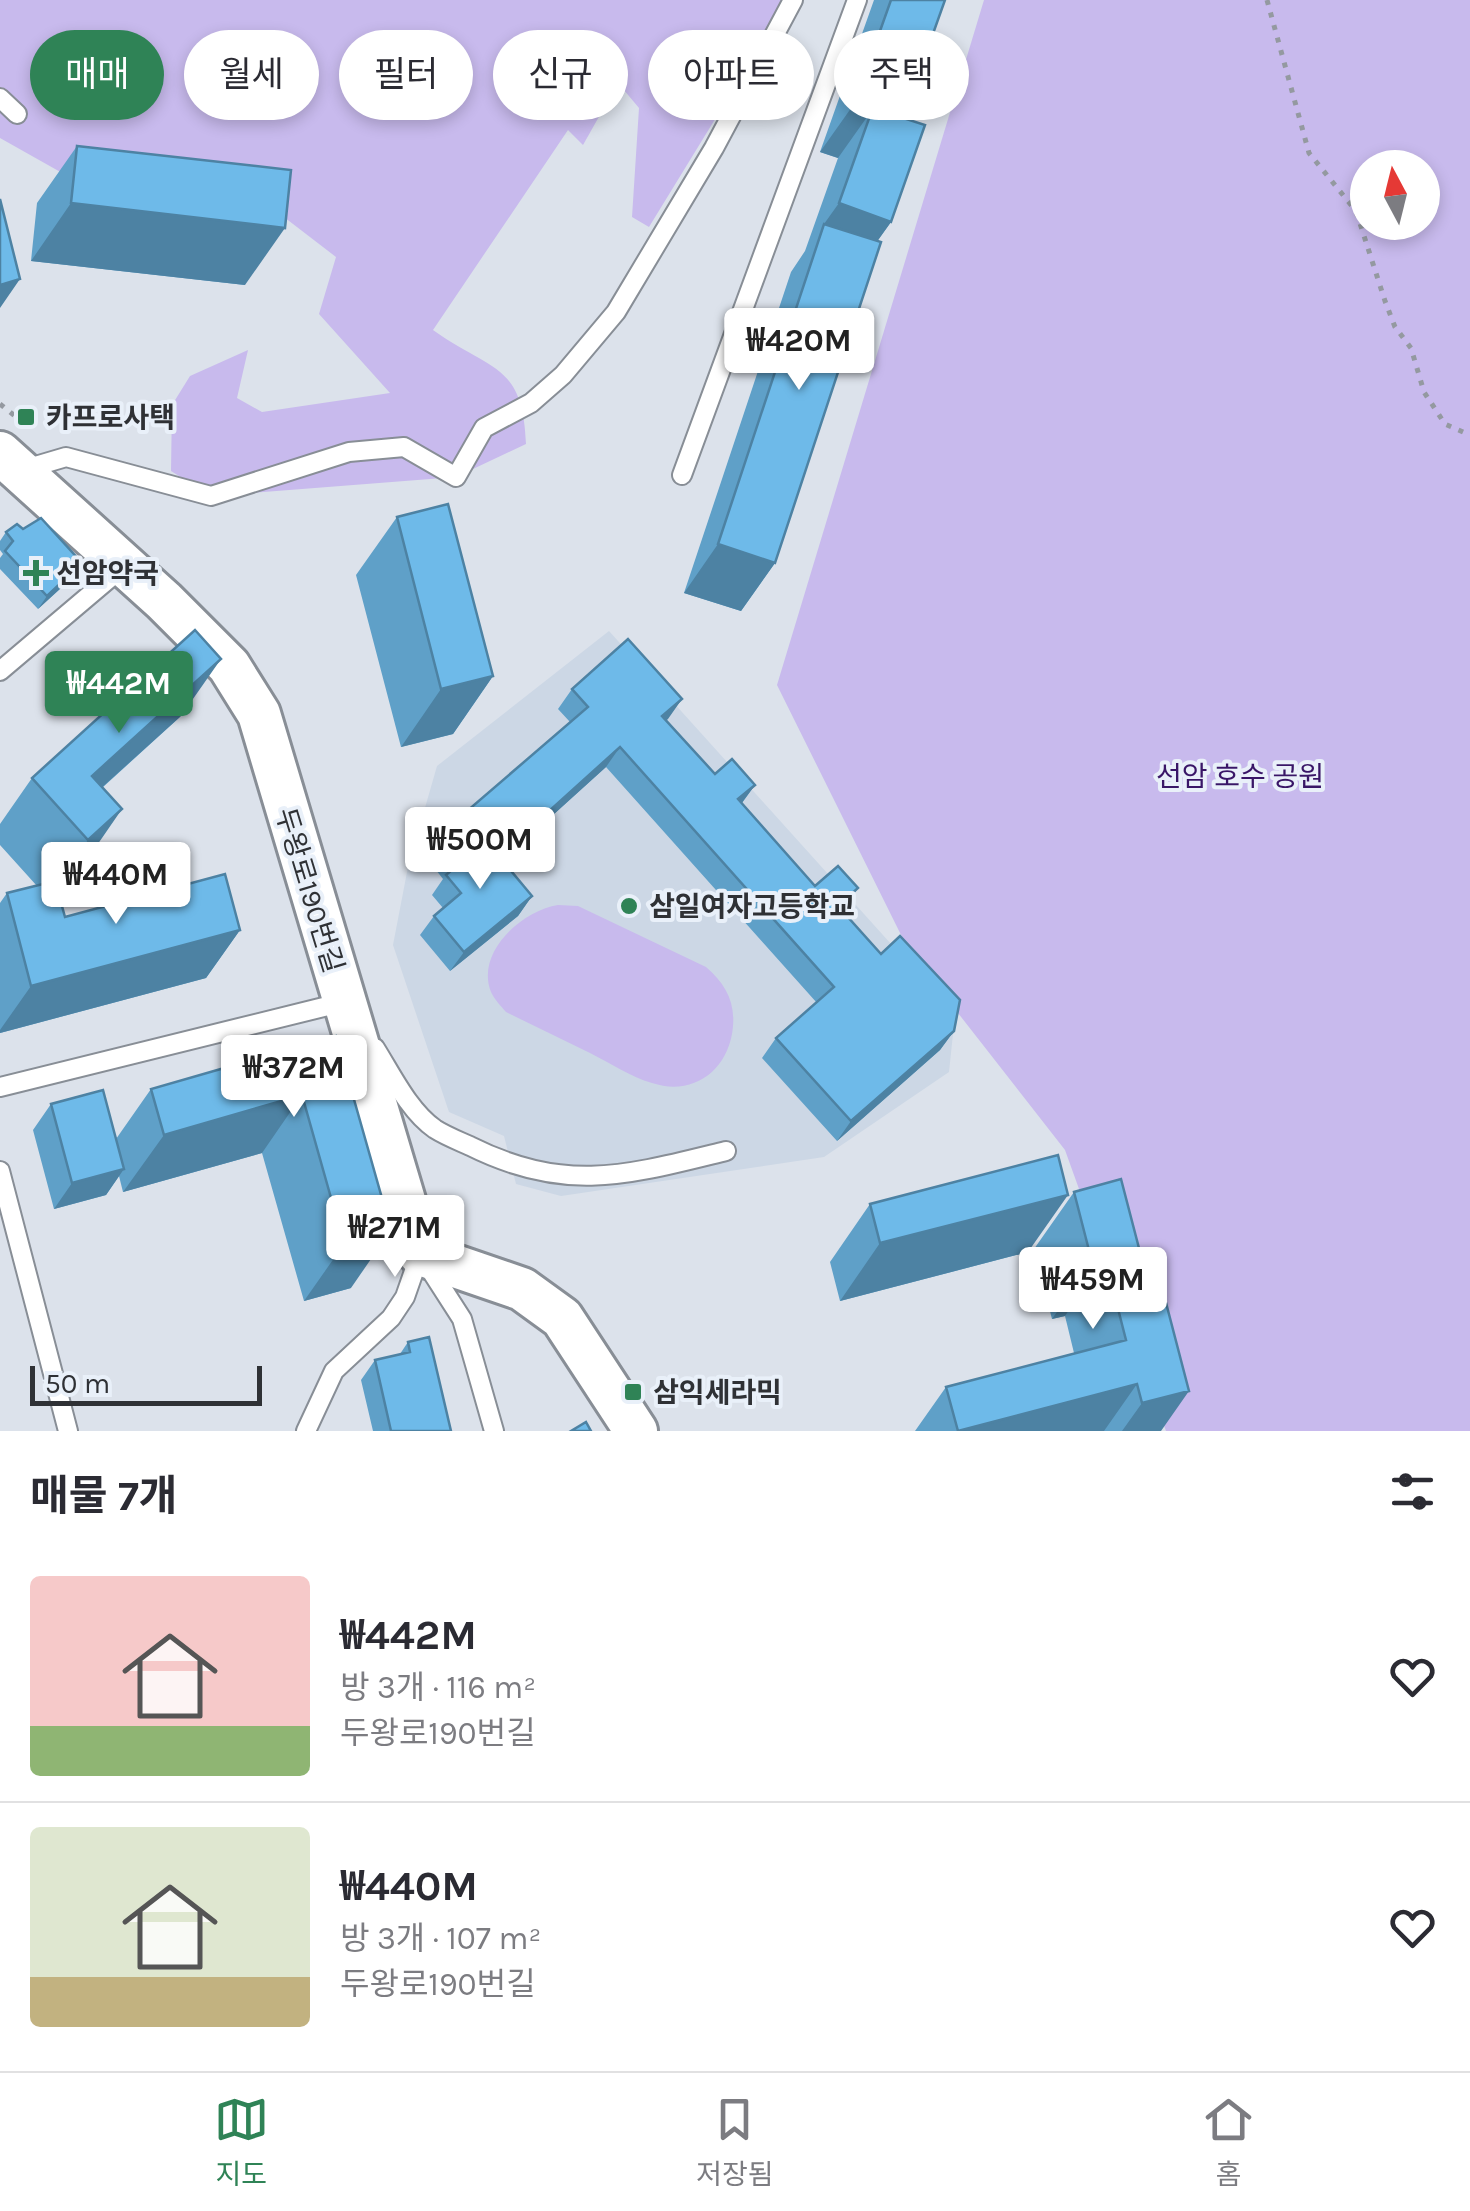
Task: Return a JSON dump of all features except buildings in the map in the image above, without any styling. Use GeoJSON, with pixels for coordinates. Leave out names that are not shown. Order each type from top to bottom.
{"type":"FeatureCollection","features":[{"type":"Feature","properties":{"kind":"street","name":"두왕로190번길"},"geometry":{"type":"LineString","coordinates":[[10,462],[229,666],[259,714],[420,1254]]}},
{"type":"Feature","properties":{"kind":"street"},"geometry":{"type":"LineString","coordinates":[[420,1254],[522,1289],[562,1318],[636,1431]]}},
{"type":"Feature","properties":{"kind":"lane"},"geometry":{"type":"LineString","coordinates":[[10,462],[66,458],[211,496],[349,452],[404,447],[456,477],[484,428],[531,403],[563,375],[616,312],[714,148],[793,0]]}},
{"type":"Feature","properties":{"kind":"lane"},"geometry":{"type":"LineString","coordinates":[[682,475],[857,0]]}},
{"type":"Feature","properties":{"kind":"lane"},"geometry":{"type":"LineString","coordinates":[[0,98],[17,114]]}},
{"type":"Feature","properties":{"kind":"lane"},"geometry":{"type":"LineString","coordinates":[[0,671],[124,566]]}},
{"type":"Feature","properties":{"kind":"lane"},"geometry":{"type":"LineString","coordinates":[[0,1087],[343,1000],[415,1110],[434,1128],[529,1171],[590,1177],[646,1171],[726,1150]]}},
{"type":"Feature","properties":{"kind":"lane"},"geometry":{"type":"LineString","coordinates":[[0,1171],[68,1431]]}},
{"type":"Feature","properties":{"kind":"lane"},"geometry":{"type":"LineString","coordinates":[[306,1431],[334,1372],[391,1318],[405,1296],[420,1254]]}},
{"type":"Feature","properties":{"kind":"lane"},"geometry":{"type":"LineString","coordinates":[[420,1254],[462,1318],[494,1431]]}},
{"type":"Feature","properties":{"kind":"path"},"geometry":{"type":"LineString","coordinates":[[1267,0],[1309,153],[1356,211],[1385,301],[1395,327],[1411,348],[1424,392],[1445,424],[1470,434]]}},
{"type":"Feature","properties":{"kind":"shaded area","name":"삼일여자고등학교"},"geometry":{"type":"Polygon","coordinates":[[[609,631],[955,1015],[949,1072],[824,1157],[561,1196],[516,1184],[504,1136],[449,1112],[393,945],[408,867],[437,766],[609,631]]]}},
{"type":"Feature","properties":{"kind":"green space"},"geometry":{"type":"Polygon","coordinates":[[[0,0],[788,0],[770,30],[648,30],[648,120],[715,120],[649,227],[632,217],[639,108],[628,95],[628,30],[493,30],[493,120],[597,120],[583,145],[568,130],[433,330],[500,372],[518,397],[523,417],[526,444],[456,477],[211,496],[171,471],[172,405],[190,376],[248,350],[237,398],[262,412],[390,393],[319,314],[336,257],[280,214],[103,196],[0,138],[0,0]]]}},
{"type":"Feature","properties":{"kind":"green space","name":"선암 호수 공원"},"geometry":{"type":"Polygon","coordinates":[[[984,0],[1470,0],[1470,1431],[1166,1431],[1065,1150],[908,949],[777,685],[948,120],[969,120],[969,50],[984,0]]]}},
{"type":"Feature","properties":{"kind":"green space"},"geometry":{"type":"Polygon","coordinates":[[[558,905],[578,906],[706,967],[713,974],[729,996],[733,1014],[728,1048],[714,1070],[680,1086],[652,1083],[506,1012],[492,995],[488,977],[496,948],[517,924],[558,905]]]}},
{"type":"Feature","properties":{"kind":"place","name":"카프로사택"},"geometry":{"type":"Point","coordinates":[26,417]}},
{"type":"Feature","properties":{"kind":"place","name":"선암약국"},"geometry":{"type":"Point","coordinates":[36,573]}},
{"type":"Feature","properties":{"kind":"place","name":"삼일여자고등학교"},"geometry":{"type":"Point","coordinates":[629,906]}},
{"type":"Feature","properties":{"kind":"place","name":"삼익세라믹"},"geometry":{"type":"Point","coordinates":[633,1392]}}]}
